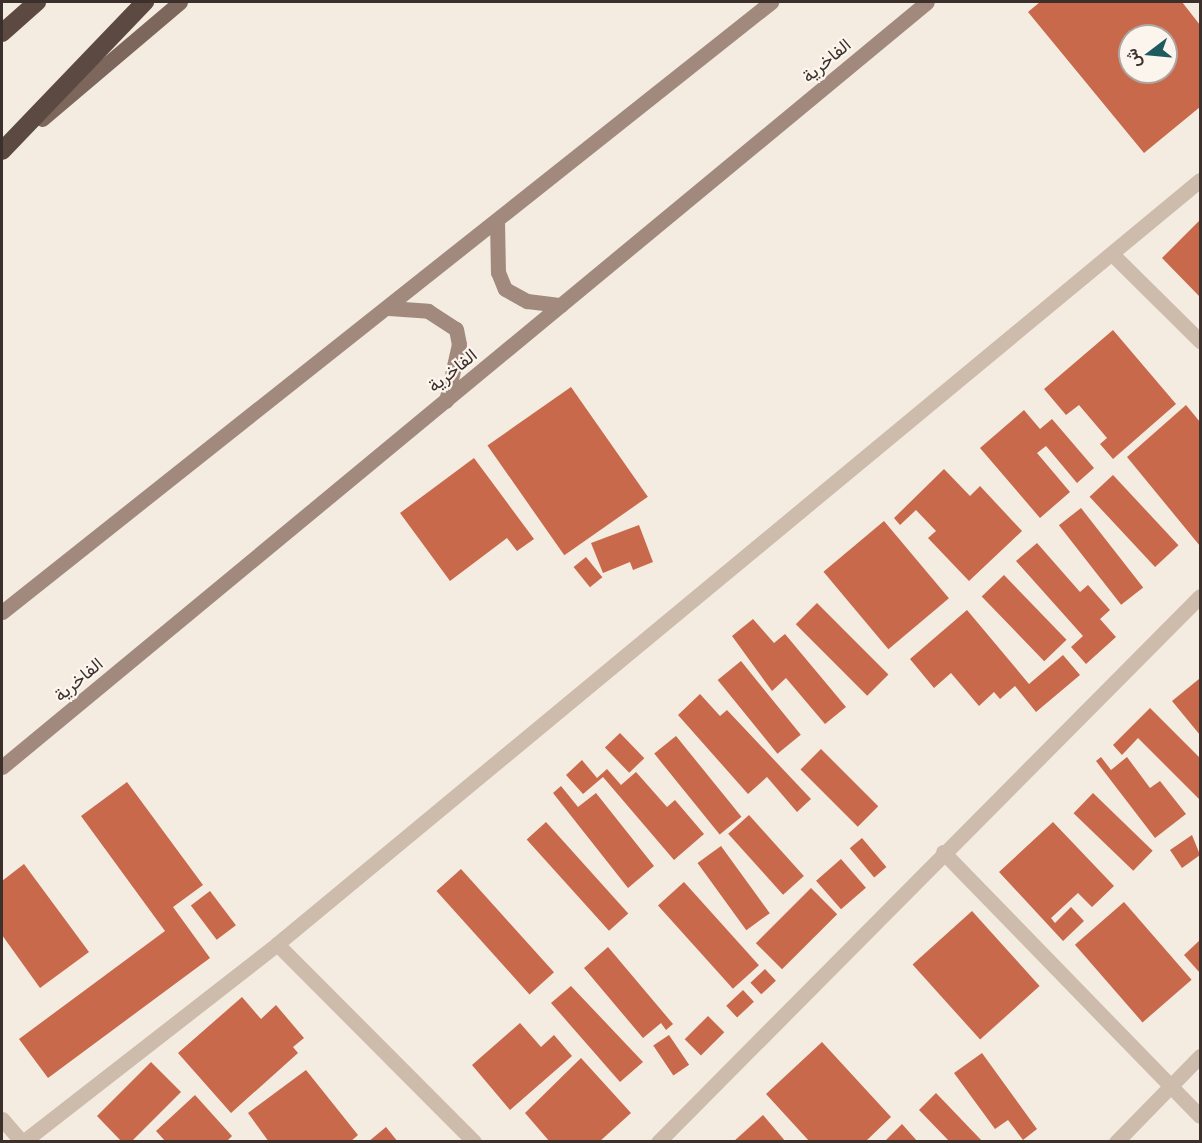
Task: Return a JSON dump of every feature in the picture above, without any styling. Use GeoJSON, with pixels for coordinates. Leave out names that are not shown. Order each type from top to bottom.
{"type":"FeatureCollection","features":[{"type":"Feature","properties":{"kind":"highway"},"geometry":{"type":"LineString","coordinates":[[2,33],[38,2]]}},
{"type":"Feature","properties":{"kind":"highway"},"geometry":{"type":"LineString","coordinates":[[2,153],[145,2]]}},
{"type":"Feature","properties":{"kind":"main road"},"geometry":{"type":"LineString","coordinates":[[2,153],[180,2]]}},
{"type":"Feature","properties":{"kind":"street"},"geometry":{"type":"LineString","coordinates":[[2,612],[389,308],[771,2]]}},
{"type":"Feature","properties":{"kind":"street","name":"الفاخرية"},"geometry":{"type":"LineString","coordinates":[[2,767],[927,2]]}},
{"type":"Feature","properties":{"kind":"street"},"geometry":{"type":"LineString","coordinates":[[2,1119],[22,1142],[277,944],[1200,180]]}},
{"type":"Feature","properties":{"kind":"street"},"geometry":{"type":"LineString","coordinates":[[497,221],[498,272],[505,289],[527,301],[561,305]]}},
{"type":"Feature","properties":{"kind":"street"},"geometry":{"type":"LineString","coordinates":[[1112,254],[1200,341]]}},
{"type":"Feature","properties":{"kind":"street"},"geometry":{"type":"LineString","coordinates":[[389,308],[428,311],[456,329],[459,344],[446,401]]}},
{"type":"Feature","properties":{"kind":"street"},"geometry":{"type":"LineString","coordinates":[[658,1142],[942,852],[1200,596]]}},
{"type":"Feature","properties":{"kind":"street"},"geometry":{"type":"LineString","coordinates":[[942,852],[1200,1116]]}},
{"type":"Feature","properties":{"kind":"street"},"geometry":{"type":"LineString","coordinates":[[277,944],[474,1142]]}},
{"type":"Feature","properties":{"kind":"street"},"geometry":{"type":"LineString","coordinates":[[1116,1142],[1200,1056]]}},
{"type":"Feature","properties":{"kind":"building"},"geometry":{"type":"Polygon","coordinates":[[[1040,2],[1182,2],[1200,25],[1200,107],[1144,153],[1028,12],[1040,2]]]}},
{"type":"Feature","properties":{"kind":"building"},"geometry":{"type":"Polygon","coordinates":[[[1200,220],[1200,297],[1162,258],[1200,220]]]}},
{"type":"Feature","properties":{"kind":"building"},"geometry":{"type":"Polygon","coordinates":[[[1113,330],[1176,404],[1113,459],[1100,444],[1107,438],[1079,405],[1066,415],[1044,389],[1113,330]]]}},
{"type":"Feature","properties":{"kind":"building"},"geometry":{"type":"Polygon","coordinates":[[[571,387],[648,497],[564,555],[487,446],[571,387]]]}},
{"type":"Feature","properties":{"kind":"building"},"geometry":{"type":"Polygon","coordinates":[[[1186,405],[1200,422],[1200,546],[1127,457],[1186,405]]]}},
{"type":"Feature","properties":{"kind":"building"},"geometry":{"type":"Polygon","coordinates":[[[1024,410],[1040,429],[1052,419],[1094,468],[1077,483],[1046,446],[1037,453],[1070,492],[1040,518],[980,448],[1024,410]]]}},
{"type":"Feature","properties":{"kind":"building"},"geometry":{"type":"Polygon","coordinates":[[[474,458],[534,539],[517,551],[507,538],[450,581],[400,513],[474,458]]]}},
{"type":"Feature","properties":{"kind":"building"},"geometry":{"type":"Polygon","coordinates":[[[944,469],[970,496],[980,486],[1022,531],[969,581],[928,538],[936,531],[916,510],[900,525],[894,518],[944,469]]]}},
{"type":"Feature","properties":{"kind":"building"},"geometry":{"type":"Polygon","coordinates":[[[1113,475],[1178,545],[1155,567],[1090,497],[1113,475]]]}},
{"type":"Feature","properties":{"kind":"building"},"geometry":{"type":"Polygon","coordinates":[[[1081,508],[1143,588],[1121,605],[1059,525],[1081,508]]]}},
{"type":"Feature","properties":{"kind":"building"},"geometry":{"type":"Polygon","coordinates":[[[884,521],[949,598],[888,649],[823,572],[884,521]]]}},
{"type":"Feature","properties":{"kind":"building"},"geometry":{"type":"Polygon","coordinates":[[[639,525],[653,562],[633,570],[630,562],[603,573],[591,543],[639,525]]]}},
{"type":"Feature","properties":{"kind":"building"},"geometry":{"type":"Polygon","coordinates":[[[1037,543],[1080,592],[1088,585],[1110,610],[1100,619],[1116,637],[1086,664],[1071,647],[1083,636],[1016,561],[1037,543]]]}},
{"type":"Feature","properties":{"kind":"building"},"geometry":{"type":"Polygon","coordinates":[[[586,557],[602,577],[590,587],[574,567],[586,557]]]}},
{"type":"Feature","properties":{"kind":"building"},"geometry":{"type":"Polygon","coordinates":[[[1004,575],[1067,640],[1044,661],[982,597],[1004,575]]]}},
{"type":"Feature","properties":{"kind":"building"},"geometry":{"type":"Polygon","coordinates":[[[817,603],[888,674],[867,696],[796,624],[817,603]]]}},
{"type":"Feature","properties":{"kind":"building"},"geometry":{"type":"Polygon","coordinates":[[[967,610],[1029,684],[1063,655],[1080,675],[1036,712],[1015,686],[1000,699],[994,692],[979,706],[951,673],[934,688],[910,659],[967,610]]]}},
{"type":"Feature","properties":{"kind":"building"},"geometry":{"type":"Polygon","coordinates":[[[753,619],[774,643],[785,634],[846,707],[825,724],[786,678],[772,691],[732,636],[753,619]]]}},
{"type":"Feature","properties":{"kind":"building"},"geometry":{"type":"Polygon","coordinates":[[[741,661],[801,735],[777,754],[718,680],[741,661]]]}},
{"type":"Feature","properties":{"kind":"building"},"geometry":{"type":"Polygon","coordinates":[[[1200,680],[1200,735],[1172,701],[1200,680]]]}},
{"type":"Feature","properties":{"kind":"building"},"geometry":{"type":"Polygon","coordinates":[[[700,694],[720,716],[727,710],[811,799],[797,812],[767,777],[748,794],[678,715],[700,694]]]}},
{"type":"Feature","properties":{"kind":"building"},"geometry":{"type":"Polygon","coordinates":[[[1150,708],[1200,758],[1200,800],[1138,738],[1122,755],[1113,745],[1150,708]]]}},
{"type":"Feature","properties":{"kind":"building"},"geometry":{"type":"Polygon","coordinates":[[[620,733],[644,758],[629,773],[605,748],[620,733]]]}},
{"type":"Feature","properties":{"kind":"building"},"geometry":{"type":"Polygon","coordinates":[[[676,736],[741,817],[720,834],[654,754],[676,736]]]}},
{"type":"Feature","properties":{"kind":"building"},"geometry":{"type":"Polygon","coordinates":[[[821,749],[878,806],[858,827],[800,770],[821,749]]]}},
{"type":"Feature","properties":{"kind":"building"},"geometry":{"type":"Polygon","coordinates":[[[1101,757],[1111,770],[1127,757],[1150,788],[1160,781],[1186,814],[1155,838],[1096,761],[1101,757]]]}},
{"type":"Feature","properties":{"kind":"building"},"geometry":{"type":"Polygon","coordinates":[[[582,760],[597,778],[607,769],[621,785],[636,772],[667,807],[675,800],[704,834],[674,860],[603,777],[583,794],[566,775],[582,760]]]}},
{"type":"Feature","properties":{"kind":"building"},"geometry":{"type":"Polygon","coordinates":[[[127,782],[203,885],[173,907],[210,958],[48,1078],[19,1039],[165,931],[81,816],[127,782]]]}},
{"type":"Feature","properties":{"kind":"building"},"geometry":{"type":"Polygon","coordinates":[[[561,786],[578,807],[596,793],[654,866],[628,888],[553,793],[561,786]]]}},
{"type":"Feature","properties":{"kind":"building"},"geometry":{"type":"Polygon","coordinates":[[[1093,793],[1153,851],[1133,871],[1074,813],[1093,793]]]}},
{"type":"Feature","properties":{"kind":"building"},"geometry":{"type":"Polygon","coordinates":[[[749,815],[804,876],[783,895],[728,834],[749,815]]]}},
{"type":"Feature","properties":{"kind":"building"},"geometry":{"type":"Polygon","coordinates":[[[546,822],[628,913],[609,931],[527,839],[546,822]]]}},
{"type":"Feature","properties":{"kind":"building"},"geometry":{"type":"Polygon","coordinates":[[[1053,822],[1114,886],[1092,907],[1078,893],[1051,918],[1055,923],[1071,907],[1084,921],[1063,941],[999,872],[1053,822]]]}},
{"type":"Feature","properties":{"kind":"building"},"geometry":{"type":"Polygon","coordinates":[[[1192,835],[1200,855],[1182,868],[1170,850],[1192,835]]]}},
{"type":"Feature","properties":{"kind":"building"},"geometry":{"type":"Polygon","coordinates":[[[862,838],[886,867],[874,877],[850,848],[862,838]]]}},
{"type":"Feature","properties":{"kind":"building"},"geometry":{"type":"Polygon","coordinates":[[[721,846],[770,913],[746,930],[698,863],[721,846]]]}},
{"type":"Feature","properties":{"kind":"building"},"geometry":{"type":"Polygon","coordinates":[[[841,859],[866,888],[841,909],[816,881],[841,859]]]}},
{"type":"Feature","properties":{"kind":"building"},"geometry":{"type":"Polygon","coordinates":[[[24,864],[89,952],[40,988],[2,935],[2,881],[24,864]]]}},
{"type":"Feature","properties":{"kind":"building"},"geometry":{"type":"Polygon","coordinates":[[[461,869],[554,972],[529,994],[436,891],[461,869]]]}},
{"type":"Feature","properties":{"kind":"building"},"geometry":{"type":"Polygon","coordinates":[[[684,882],[759,965],[733,989],[658,905],[684,882]]]}},
{"type":"Feature","properties":{"kind":"building"},"geometry":{"type":"Polygon","coordinates":[[[811,888],[837,914],[782,969],[756,943],[811,888]]]}},
{"type":"Feature","properties":{"kind":"building"},"geometry":{"type":"Polygon","coordinates":[[[210,891],[236,925],[217,940],[191,905],[210,891]]]}},
{"type":"Feature","properties":{"kind":"building"},"geometry":{"type":"Polygon","coordinates":[[[1124,902],[1192,980],[1143,1022],[1075,945],[1124,902]]]}},
{"type":"Feature","properties":{"kind":"building"},"geometry":{"type":"Polygon","coordinates":[[[972,911],[1040,986],[980,1040],[913,965],[972,911]]]}},
{"type":"Feature","properties":{"kind":"building"},"geometry":{"type":"Polygon","coordinates":[[[1200,940],[1200,973],[1184,955],[1200,940]]]}},
{"type":"Feature","properties":{"kind":"building"},"geometry":{"type":"Polygon","coordinates":[[[608,947],[673,1024],[666,1030],[661,1023],[643,1038],[584,968],[608,947]]]}},
{"type":"Feature","properties":{"kind":"building"},"geometry":{"type":"Polygon","coordinates":[[[765,969],[776,981],[761,994],[750,983],[765,969]]]}},
{"type":"Feature","properties":{"kind":"building"},"geometry":{"type":"Polygon","coordinates":[[[571,986],[643,1062],[620,1082],[551,1003],[571,986]]]}},
{"type":"Feature","properties":{"kind":"building"},"geometry":{"type":"Polygon","coordinates":[[[743,990],[754,1002],[737,1017],[726,1006],[743,990]]]}},
{"type":"Feature","properties":{"kind":"building"},"geometry":{"type":"Polygon","coordinates":[[[242,997],[261,1019],[276,1005],[304,1038],[293,1047],[298,1053],[231,1113],[178,1053],[242,997]]]}},
{"type":"Feature","properties":{"kind":"building"},"geometry":{"type":"Polygon","coordinates":[[[708,1016],[724,1032],[701,1056],[685,1039],[708,1016]]]}},
{"type":"Feature","properties":{"kind":"building"},"geometry":{"type":"Polygon","coordinates":[[[520,1023],[541,1047],[554,1035],[572,1056],[510,1110],[472,1065],[520,1023]]]}},
{"type":"Feature","properties":{"kind":"building"},"geometry":{"type":"Polygon","coordinates":[[[669,1035],[689,1065],[673,1075],[653,1046],[669,1035]]]}},
{"type":"Feature","properties":{"kind":"building"},"geometry":{"type":"Polygon","coordinates":[[[822,1042],[891,1117],[865,1142],[810,1142],[766,1094],[822,1042]]]}},
{"type":"Feature","properties":{"kind":"building"},"geometry":{"type":"Polygon","coordinates":[[[982,1053],[1037,1129],[1023,1140],[1008,1120],[995,1129],[954,1073],[982,1053]]]}},
{"type":"Feature","properties":{"kind":"building"},"geometry":{"type":"Polygon","coordinates":[[[581,1058],[631,1113],[599,1142],[550,1142],[525,1113],[581,1058]]]}},
{"type":"Feature","properties":{"kind":"building"},"geometry":{"type":"Polygon","coordinates":[[[151,1062],[181,1092],[131,1142],[122,1142],[97,1116],[151,1062]]]}},
{"type":"Feature","properties":{"kind":"building"},"geometry":{"type":"Polygon","coordinates":[[[306,1070],[358,1135],[350,1142],[269,1142],[248,1113],[306,1070]]]}},
{"type":"Feature","properties":{"kind":"building"},"geometry":{"type":"Polygon","coordinates":[[[936,1093],[983,1142],[950,1142],[919,1110],[936,1093]]]}},
{"type":"Feature","properties":{"kind":"building"},"geometry":{"type":"Polygon","coordinates":[[[195,1095],[232,1136],[226,1142],[166,1142],[156,1131],[195,1095]]]}},
{"type":"Feature","properties":{"kind":"building"},"geometry":{"type":"Polygon","coordinates":[[[763,1115],[786,1142],[733,1142],[763,1115]]]}},
{"type":"Feature","properties":{"kind":"building"},"geometry":{"type":"Polygon","coordinates":[[[902,1124],[918,1142],[884,1142],[902,1124]]]}},
{"type":"Feature","properties":{"kind":"building"},"geometry":{"type":"Polygon","coordinates":[[[386,1127],[398,1142],[368,1142],[386,1127]]]}}]}
